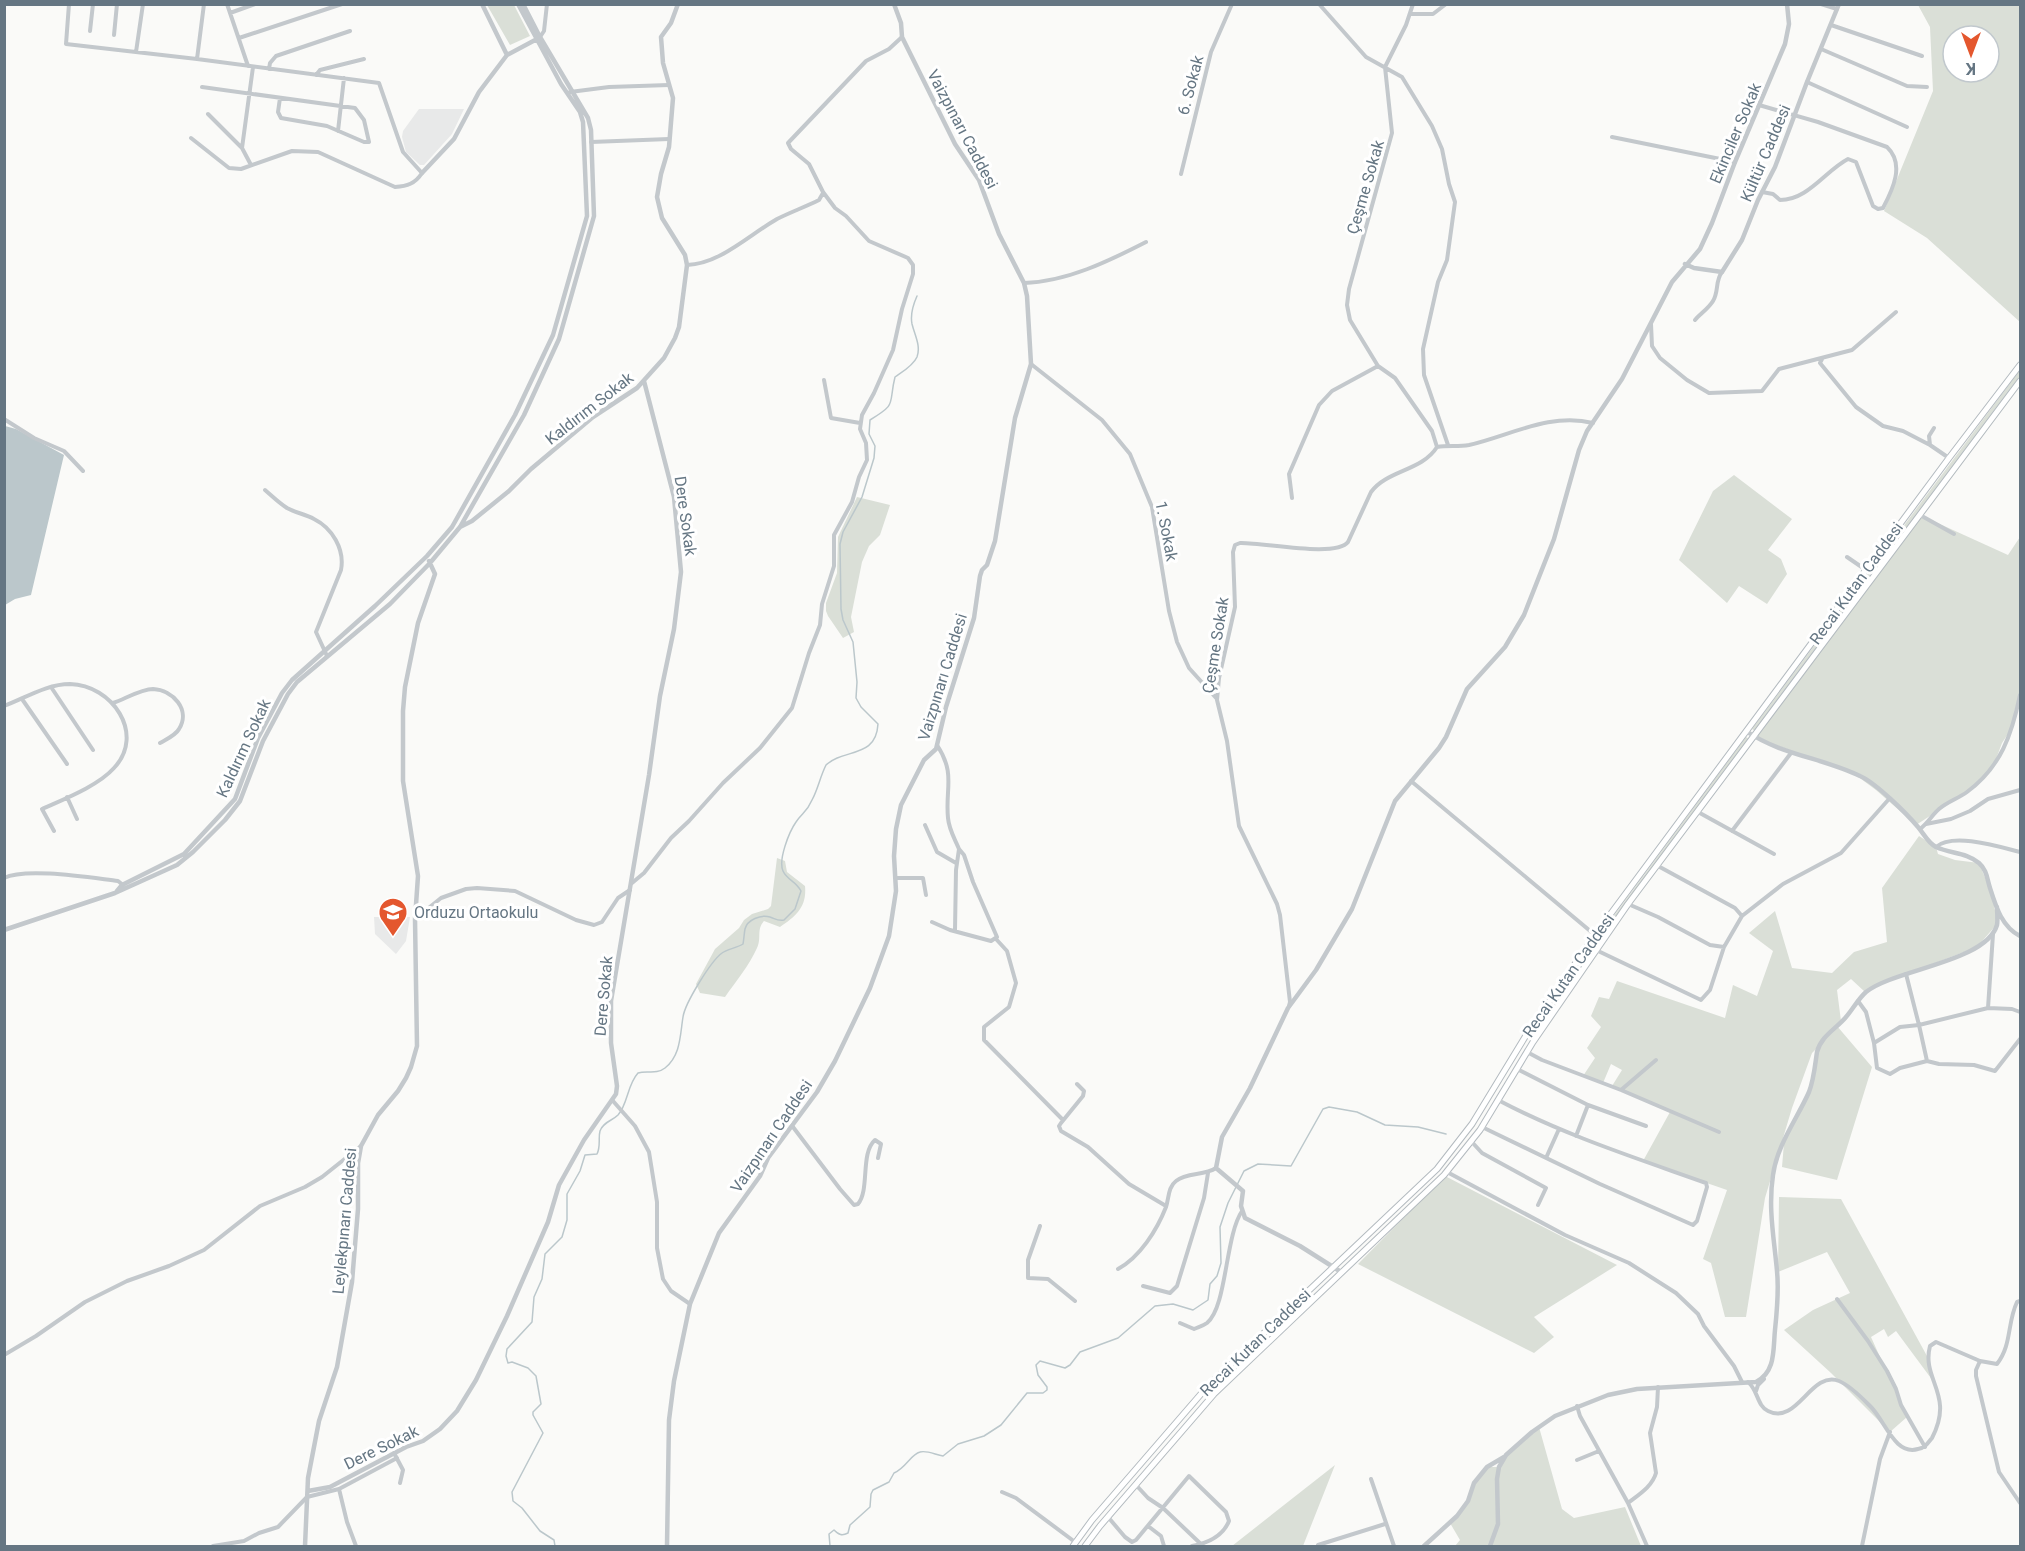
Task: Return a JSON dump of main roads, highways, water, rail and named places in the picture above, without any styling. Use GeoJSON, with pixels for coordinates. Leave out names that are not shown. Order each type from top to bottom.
{"type":"FeatureCollection","features":[{"type":"Feature","properties":{"kind":"main road","name":"Recai Kutan Caddesi"},"geometry":{"type":"LineString","coordinates":[[1075,1545],[1092,1520],[1207,1387],[1397,1207],[1444,1160],[1473,1124],[1525,1037],[1595,935],[2020,365]]}},
{"type":"Feature","properties":{"kind":"main road","name":"Recai Kutan Caddesi"},"geometry":{"type":"LineString","coordinates":[[1085,1546],[1108,1516],[1214,1394],[1447,1172],[1472,1141],[1527,1052],[1628,904],[2020,381]]}},
{"type":"Feature","properties":{"kind":"waterway"},"geometry":{"type":"LineString","coordinates":[[555,1546],[554,1540],[540,1531],[522,1508],[513,1501],[512,1492],[543,1433],[533,1415],[541,1404],[536,1376],[528,1368],[512,1362],[508,1363],[507,1349],[532,1322],[534,1297],[542,1279],[545,1254],[562,1237],[567,1220],[567,1194],[580,1171],[585,1155],[597,1154],[601,1128],[621,1111],[638,1073],[662,1070],[670,1063],[677,1051],[688,1002],[717,957],[743,944],[745,929],[751,920],[766,916],[784,920],[795,909],[801,891],[785,874],[782,866],[783,853],[790,832],[810,804],[826,765],[841,756],[865,748],[872,743],[876,735],[878,724],[861,707],[856,698],[857,682],[853,642],[843,620],[841,609],[840,544],[843,532],[862,497],[874,458],[875,446],[869,434],[870,420],[888,406],[895,377],[910,366],[917,357],[918,345],[911,317],[917,296]]}},
{"type":"Feature","properties":{"kind":"waterway"},"geometry":{"type":"LineString","coordinates":[[830,1546],[829,1534],[834,1530],[841,1534],[848,1533],[850,1525],[870,1507],[873,1490],[889,1482],[894,1473],[917,1453],[926,1452],[943,1456],[958,1444],[984,1436],[1001,1425],[1027,1393],[1043,1393],[1047,1390],[1038,1375],[1036,1365],[1040,1361],[1065,1368],[1080,1352],[1118,1338],[1155,1306],[1173,1304],[1193,1310],[1208,1300],[1210,1284],[1217,1276],[1221,1263],[1220,1227],[1228,1203],[1244,1171],[1258,1164],[1291,1166],[1323,1109],[1329,1107],[1357,1112],[1385,1125],[1418,1127],[1446,1134]]}},
{"type":"Feature","properties":{"kind":"place","name":"Orduzu Ortaokulu"},"geometry":{"type":"Point","coordinates":[393,938]}}]}
